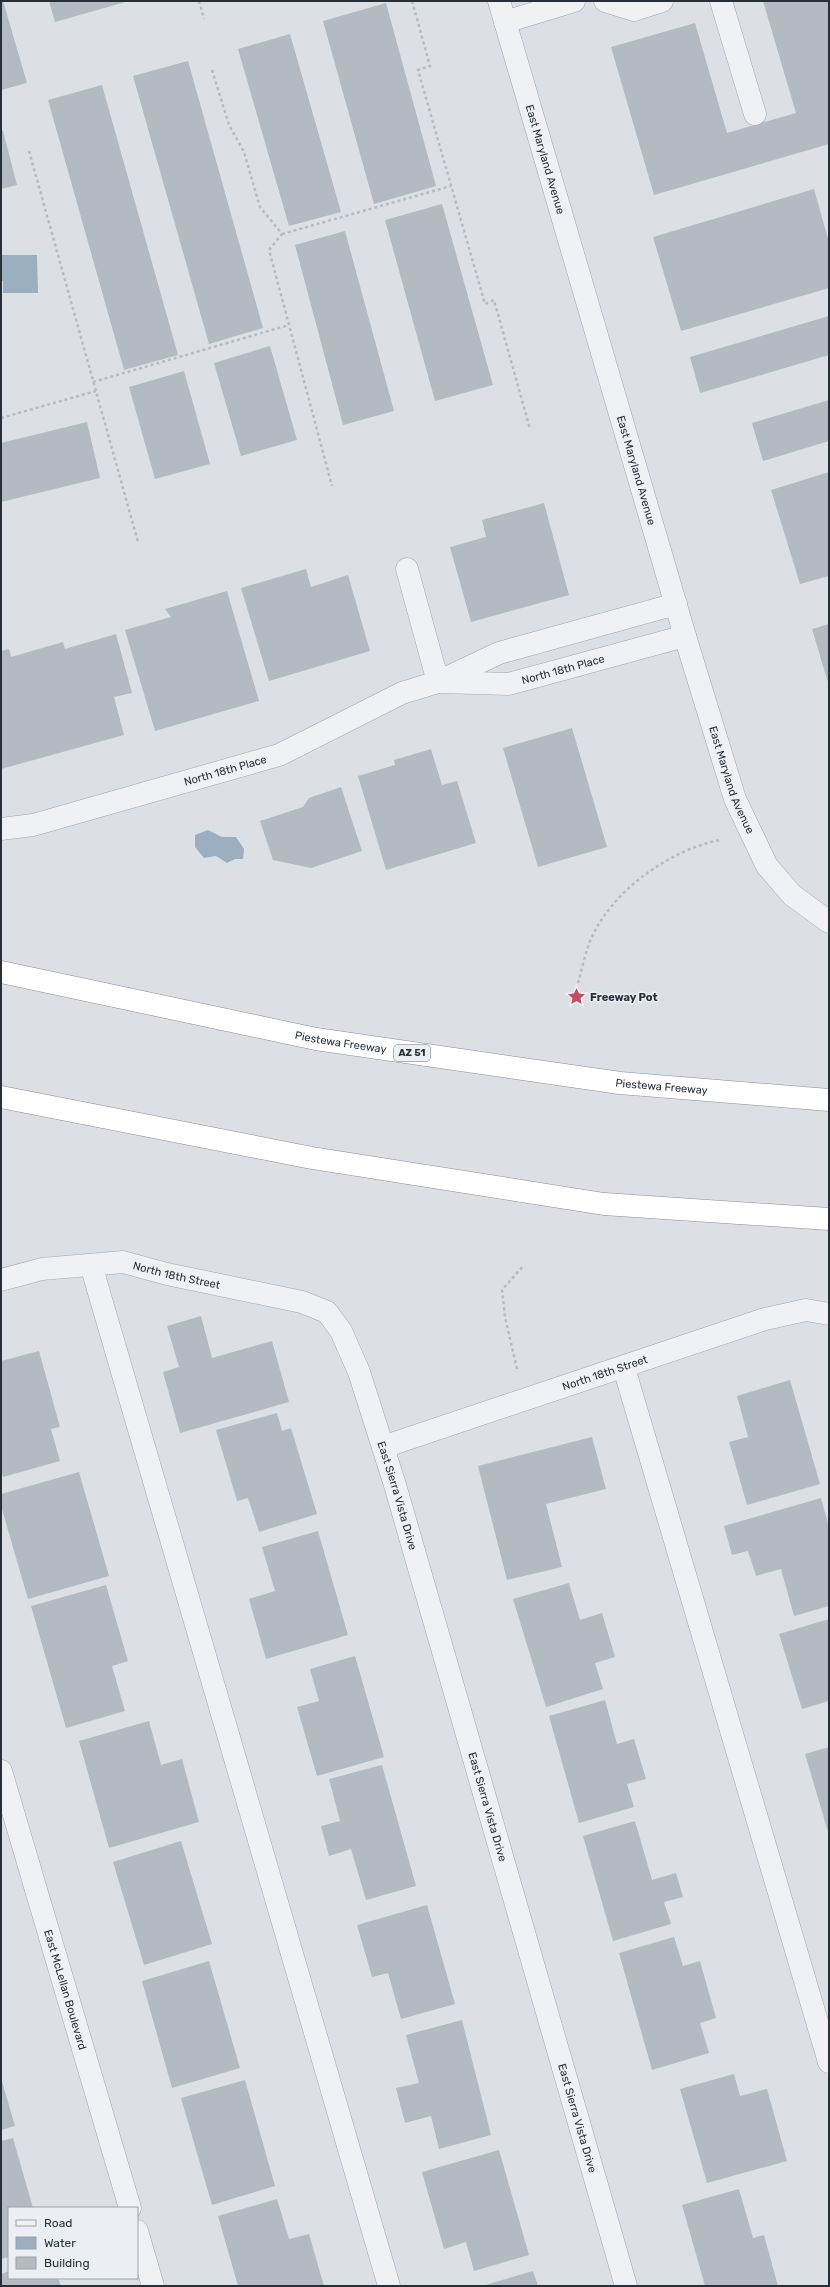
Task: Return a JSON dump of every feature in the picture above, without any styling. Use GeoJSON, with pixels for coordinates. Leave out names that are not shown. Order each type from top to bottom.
{"type":"FeatureCollection","features":[{"type":"Feature","properties":{"kind":"highway","name":"Piestewa Freeway"},"geometry":{"type":"LineString","coordinates":[[1,972],[316,1039],[620,1083],[829,1100]]}},
{"type":"Feature","properties":{"kind":"highway"},"geometry":{"type":"LineString","coordinates":[[1,1097],[312,1158],[604,1204],[829,1219]]}},
{"type":"Feature","properties":{"kind":"street","name":"East Maryland Avenue"},"geometry":{"type":"LineString","coordinates":[[499,1],[685,636],[735,799],[750,834],[767,866],[792,895],[824,918]]}},
{"type":"Feature","properties":{"kind":"street"},"geometry":{"type":"LineString","coordinates":[[505,22],[574,1]]}},
{"type":"Feature","properties":{"kind":"street"},"geometry":{"type":"LineString","coordinates":[[605,1],[634,10],[662,1]]}},
{"type":"Feature","properties":{"kind":"street"},"geometry":{"type":"LineString","coordinates":[[721,1],[755,114]]}},
{"type":"Feature","properties":{"kind":"street"},"geometry":{"type":"LineString","coordinates":[[407,569],[438,682]]}},
{"type":"Feature","properties":{"kind":"street","name":"North 18th Place"},"geometry":{"type":"LineString","coordinates":[[1,829],[34,825],[279,755],[402,693],[438,682],[499,653],[676,604]]}},
{"type":"Feature","properties":{"kind":"street","name":"North 18th Place"},"geometry":{"type":"LineString","coordinates":[[438,682],[509,684],[685,636]]}},
{"type":"Feature","properties":{"kind":"street","name":"North 18th Street"},"geometry":{"type":"LineString","coordinates":[[1,1280],[42,1269],[123,1262],[168,1274],[302,1302],[327,1312],[341,1331]]}},
{"type":"Feature","properties":{"kind":"street"},"geometry":{"type":"LineString","coordinates":[[91,1265],[389,2286]]}},
{"type":"Feature","properties":{"kind":"street","name":"North 18th Street"},"geometry":{"type":"LineString","coordinates":[[383,1447],[624,1368],[765,1319],[806,1310],[829,1314]]}},
{"type":"Feature","properties":{"kind":"street","name":"East Sierra Vista Drive"},"geometry":{"type":"LineString","coordinates":[[341,1331],[359,1372],[383,1447],[626,2286]]}},
{"type":"Feature","properties":{"kind":"street"},"geometry":{"type":"LineString","coordinates":[[624,1368],[829,2062]]}},
{"type":"Feature","properties":{"kind":"street","name":"East McLellan Boulevard"},"geometry":{"type":"LineString","coordinates":[[1,1771],[130,2207]]}},
{"type":"Feature","properties":{"kind":"street"},"geometry":{"type":"LineString","coordinates":[[138,2234],[153,2286]]}},
{"type":"Feature","properties":{"kind":"path"},"geometry":{"type":"LineString","coordinates":[[199,1],[204,19]]}},
{"type":"Feature","properties":{"kind":"path"},"geometry":{"type":"LineString","coordinates":[[412,1],[430,66],[418,70],[485,304],[494,300],[530,429]]}},
{"type":"Feature","properties":{"kind":"path"},"geometry":{"type":"LineString","coordinates":[[212,70],[228,125],[244,152],[260,207],[282,234]]}},
{"type":"Feature","properties":{"kind":"path"},"geometry":{"type":"LineString","coordinates":[[29,151],[138,542]]}},
{"type":"Feature","properties":{"kind":"path"},"geometry":{"type":"LineString","coordinates":[[332,486],[269,250],[282,234],[451,186]]}},
{"type":"Feature","properties":{"kind":"path"},"geometry":{"type":"LineString","coordinates":[[93,382],[289,325]]}},
{"type":"Feature","properties":{"kind":"path"},"geometry":{"type":"LineString","coordinates":[[1,418],[96,391]]}},
{"type":"Feature","properties":{"kind":"path"},"geometry":{"type":"LineString","coordinates":[[578,983],[591,939],[612,904],[661,863],[702,844],[750,834]]}},
{"type":"Feature","properties":{"kind":"path"},"geometry":{"type":"LineString","coordinates":[[522,1266],[502,1290],[505,1317],[514,1360],[527,1400]]}},
{"type":"Feature","properties":{"kind":"water"},"geometry":{"type":"Polygon","coordinates":[[[1,255],[37,255],[38,293],[3,293],[3,281],[1,281],[1,255]]]}},
{"type":"Feature","properties":{"kind":"water"},"geometry":{"type":"Polygon","coordinates":[[[208,830],[222,837],[236,837],[244,849],[243,859],[235,859],[227,863],[216,856],[204,858],[195,847],[195,835],[208,830]]]}},
{"type":"Feature","properties":{"kind":"building"},"geometry":{"type":"Polygon","coordinates":[[[1,1],[3,1],[27,83],[1,90],[1,1]]]}},
{"type":"Feature","properties":{"kind":"building"},"geometry":{"type":"Polygon","coordinates":[[[49,1],[129,1],[55,22],[49,1]]]}},
{"type":"Feature","properties":{"kind":"building"},"geometry":{"type":"Polygon","coordinates":[[[763,1],[829,1],[829,144],[654,195],[611,47],[695,23],[727,133],[796,113],[763,1]]]}},
{"type":"Feature","properties":{"kind":"building"},"geometry":{"type":"Polygon","coordinates":[[[386,3],[436,186],[374,204],[323,21],[386,3]]]}},
{"type":"Feature","properties":{"kind":"building"},"geometry":{"type":"Polygon","coordinates":[[[290,34],[341,212],[289,226],[238,49],[290,34]]]}},
{"type":"Feature","properties":{"kind":"building"},"geometry":{"type":"Polygon","coordinates":[[[188,61],[263,328],[209,344],[133,76],[188,61]]]}},
{"type":"Feature","properties":{"kind":"building"},"geometry":{"type":"Polygon","coordinates":[[[102,85],[178,355],[124,370],[48,100],[102,85]]]}},
{"type":"Feature","properties":{"kind":"building"},"geometry":{"type":"Polygon","coordinates":[[[1,131],[3,131],[17,185],[1,189],[1,131]]]}},
{"type":"Feature","properties":{"kind":"building"},"geometry":{"type":"Polygon","coordinates":[[[814,189],[829,242],[829,288],[681,331],[653,237],[814,189]]]}},
{"type":"Feature","properties":{"kind":"building"},"geometry":{"type":"Polygon","coordinates":[[[442,204],[493,385],[435,401],[385,220],[442,204]]]}},
{"type":"Feature","properties":{"kind":"building"},"geometry":{"type":"Polygon","coordinates":[[[345,231],[394,411],[343,425],[295,245],[345,231]]]}},
{"type":"Feature","properties":{"kind":"building"},"geometry":{"type":"Polygon","coordinates":[[[829,316],[829,355],[700,393],[690,357],[829,316]]]}},
{"type":"Feature","properties":{"kind":"building"},"geometry":{"type":"Polygon","coordinates":[[[270,346],[297,440],[241,456],[214,363],[270,346]]]}},
{"type":"Feature","properties":{"kind":"building"},"geometry":{"type":"Polygon","coordinates":[[[184,371],[210,464],[155,479],[129,387],[184,371]]]}},
{"type":"Feature","properties":{"kind":"building"},"geometry":{"type":"Polygon","coordinates":[[[829,400],[829,441],[763,461],[752,423],[829,400]]]}},
{"type":"Feature","properties":{"kind":"building"},"geometry":{"type":"Polygon","coordinates":[[[87,422],[100,478],[1,502],[1,443],[87,422]]]}},
{"type":"Feature","properties":{"kind":"building"},"geometry":{"type":"Polygon","coordinates":[[[829,472],[829,576],[800,584],[771,490],[829,472]]]}},
{"type":"Feature","properties":{"kind":"building"},"geometry":{"type":"Polygon","coordinates":[[[544,503],[569,595],[471,622],[450,547],[486,537],[482,520],[544,503]]]}},
{"type":"Feature","properties":{"kind":"building"},"geometry":{"type":"Polygon","coordinates":[[[306,569],[311,587],[348,575],[370,651],[269,681],[241,588],[306,569]]]}},
{"type":"Feature","properties":{"kind":"building"},"geometry":{"type":"Polygon","coordinates":[[[227,591],[259,701],[155,731],[125,630],[171,617],[165,609],[227,591]]]}},
{"type":"Feature","properties":{"kind":"building"},"geometry":{"type":"Polygon","coordinates":[[[829,624],[829,686],[812,629],[829,624]]]}},
{"type":"Feature","properties":{"kind":"building"},"geometry":{"type":"Polygon","coordinates":[[[116,634],[132,693],[114,697],[124,735],[1,769],[1,651],[9,649],[11,657],[63,642],[65,649],[116,634]]]}},
{"type":"Feature","properties":{"kind":"building"},"geometry":{"type":"Polygon","coordinates":[[[572,728],[607,847],[538,867],[503,748],[572,728]]]}},
{"type":"Feature","properties":{"kind":"building"},"geometry":{"type":"Polygon","coordinates":[[[431,749],[442,785],[457,781],[476,843],[386,870],[358,776],[395,765],[394,760],[431,749]]]}},
{"type":"Feature","properties":{"kind":"building"},"geometry":{"type":"Polygon","coordinates":[[[341,787],[362,851],[311,868],[273,860],[260,821],[303,807],[309,798],[341,787]]]}},
{"type":"Feature","properties":{"kind":"building"},"geometry":{"type":"Polygon","coordinates":[[[201,1316],[212,1358],[272,1341],[289,1402],[180,1433],[163,1372],[179,1367],[167,1326],[201,1316]]]}},
{"type":"Feature","properties":{"kind":"building"},"geometry":{"type":"Polygon","coordinates":[[[39,1351],[60,1427],[51,1429],[60,1461],[3,1477],[1,1470],[1,1361],[39,1351]]]}},
{"type":"Feature","properties":{"kind":"building"},"geometry":{"type":"Polygon","coordinates":[[[790,1380],[820,1484],[747,1505],[729,1442],[748,1437],[737,1396],[790,1380]]]}},
{"type":"Feature","properties":{"kind":"building"},"geometry":{"type":"Polygon","coordinates":[[[277,1413],[282,1431],[291,1428],[317,1514],[259,1532],[248,1498],[237,1501],[216,1430],[277,1413]]]}},
{"type":"Feature","properties":{"kind":"building"},"geometry":{"type":"Polygon","coordinates":[[[592,1437],[606,1489],[546,1504],[562,1567],[507,1580],[478,1466],[592,1437]]]}},
{"type":"Feature","properties":{"kind":"building"},"geometry":{"type":"Polygon","coordinates":[[[79,1472],[109,1576],[28,1599],[1,1506],[1,1494],[79,1472]]]}},
{"type":"Feature","properties":{"kind":"building"},"geometry":{"type":"Polygon","coordinates":[[[821,1498],[829,1527],[829,1606],[794,1616],[781,1569],[756,1576],[748,1551],[732,1555],[724,1526],[821,1498]]]}},
{"type":"Feature","properties":{"kind":"building"},"geometry":{"type":"Polygon","coordinates":[[[318,1531],[348,1635],[266,1659],[249,1599],[275,1591],[262,1547],[318,1531]]]}},
{"type":"Feature","properties":{"kind":"building"},"geometry":{"type":"Polygon","coordinates":[[[569,1583],[580,1620],[602,1613],[615,1657],[595,1663],[603,1689],[546,1707],[513,1599],[569,1583]]]}},
{"type":"Feature","properties":{"kind":"building"},"geometry":{"type":"Polygon","coordinates":[[[106,1585],[128,1661],[112,1666],[125,1711],[66,1728],[31,1606],[106,1585]]]}},
{"type":"Feature","properties":{"kind":"building"},"geometry":{"type":"Polygon","coordinates":[[[829,1619],[829,1701],[802,1709],[779,1634],[829,1619]]]}},
{"type":"Feature","properties":{"kind":"building"},"geometry":{"type":"Polygon","coordinates":[[[355,1656],[384,1757],[317,1776],[297,1707],[319,1701],[310,1669],[355,1656]]]}},
{"type":"Feature","properties":{"kind":"building"},"geometry":{"type":"Polygon","coordinates":[[[605,1700],[617,1744],[634,1739],[646,1779],[627,1784],[634,1807],[579,1823],[549,1716],[605,1700]]]}},
{"type":"Feature","properties":{"kind":"building"},"geometry":{"type":"Polygon","coordinates":[[[149,1721],[161,1765],[182,1759],[199,1822],[109,1848],[79,1741],[149,1721]]]}},
{"type":"Feature","properties":{"kind":"building"},"geometry":{"type":"Polygon","coordinates":[[[829,1747],[829,1835],[805,1754],[829,1747]]]}},
{"type":"Feature","properties":{"kind":"building"},"geometry":{"type":"Polygon","coordinates":[[[382,1765],[416,1886],[366,1900],[351,1849],[329,1856],[321,1826],[340,1821],[329,1779],[382,1765]]]}},
{"type":"Feature","properties":{"kind":"building"},"geometry":{"type":"Polygon","coordinates":[[[635,1821],[652,1880],[676,1873],[683,1897],[664,1902],[671,1924],[613,1941],[583,1836],[635,1821]]]}},
{"type":"Feature","properties":{"kind":"building"},"geometry":{"type":"Polygon","coordinates":[[[181,1841],[212,1944],[144,1965],[113,1862],[181,1841]]]}},
{"type":"Feature","properties":{"kind":"building"},"geometry":{"type":"Polygon","coordinates":[[[427,1905],[455,2004],[401,2019],[388,1973],[372,1977],[357,1925],[427,1905]]]}},
{"type":"Feature","properties":{"kind":"building"},"geometry":{"type":"Polygon","coordinates":[[[674,1937],[683,1966],[700,1961],[716,2018],[700,2023],[709,2053],[652,2070],[619,1953],[674,1937]]]}},
{"type":"Feature","properties":{"kind":"building"},"geometry":{"type":"Polygon","coordinates":[[[209,1961],[240,2068],[172,2088],[142,1981],[209,1961]]]}},
{"type":"Feature","properties":{"kind":"building"},"geometry":{"type":"Polygon","coordinates":[[[462,2020],[491,2135],[439,2149],[431,2116],[405,2123],[396,2088],[419,2083],[406,2035],[462,2020]]]}},
{"type":"Feature","properties":{"kind":"building"},"geometry":{"type":"Polygon","coordinates":[[[734,2074],[740,2096],[767,2089],[787,2161],[707,2183],[680,2089],[734,2074]]]}},
{"type":"Feature","properties":{"kind":"building"},"geometry":{"type":"Polygon","coordinates":[[[1,2078],[15,2126],[1,2130],[1,2078]]]}},
{"type":"Feature","properties":{"kind":"building"},"geometry":{"type":"Polygon","coordinates":[[[245,2080],[275,2186],[212,2205],[181,2098],[245,2080]]]}},
{"type":"Feature","properties":{"kind":"building"},"geometry":{"type":"Polygon","coordinates":[[[13,2138],[33,2207],[8,2207],[8,2257],[1,2259],[1,2141],[13,2138]]]}},
{"type":"Feature","properties":{"kind":"building"},"geometry":{"type":"Polygon","coordinates":[[[499,2150],[529,2255],[474,2271],[466,2242],[444,2249],[422,2172],[499,2150]]]}},
{"type":"Feature","properties":{"kind":"building"},"geometry":{"type":"Polygon","coordinates":[[[739,2189],[753,2238],[764,2235],[778,2286],[705,2286],[682,2205],[739,2189]]]}},
{"type":"Feature","properties":{"kind":"building"},"geometry":{"type":"Polygon","coordinates":[[[277,2199],[289,2239],[309,2234],[324,2286],[238,2286],[218,2216],[277,2199]]]}},
{"type":"Feature","properties":{"kind":"building"},"geometry":{"type":"Polygon","coordinates":[[[8,2271],[8,2279],[58,2279],[61,2286],[1,2286],[1,2274],[8,2271]]]}},
{"type":"Feature","properties":{"kind":"building"},"geometry":{"type":"Polygon","coordinates":[[[533,2271],[538,2286],[482,2286],[533,2271]]]}},
{"type":"Feature","properties":{"kind":"place","name":"Freeway Pot"},"geometry":{"type":"Point","coordinates":[577,997]}}]}
